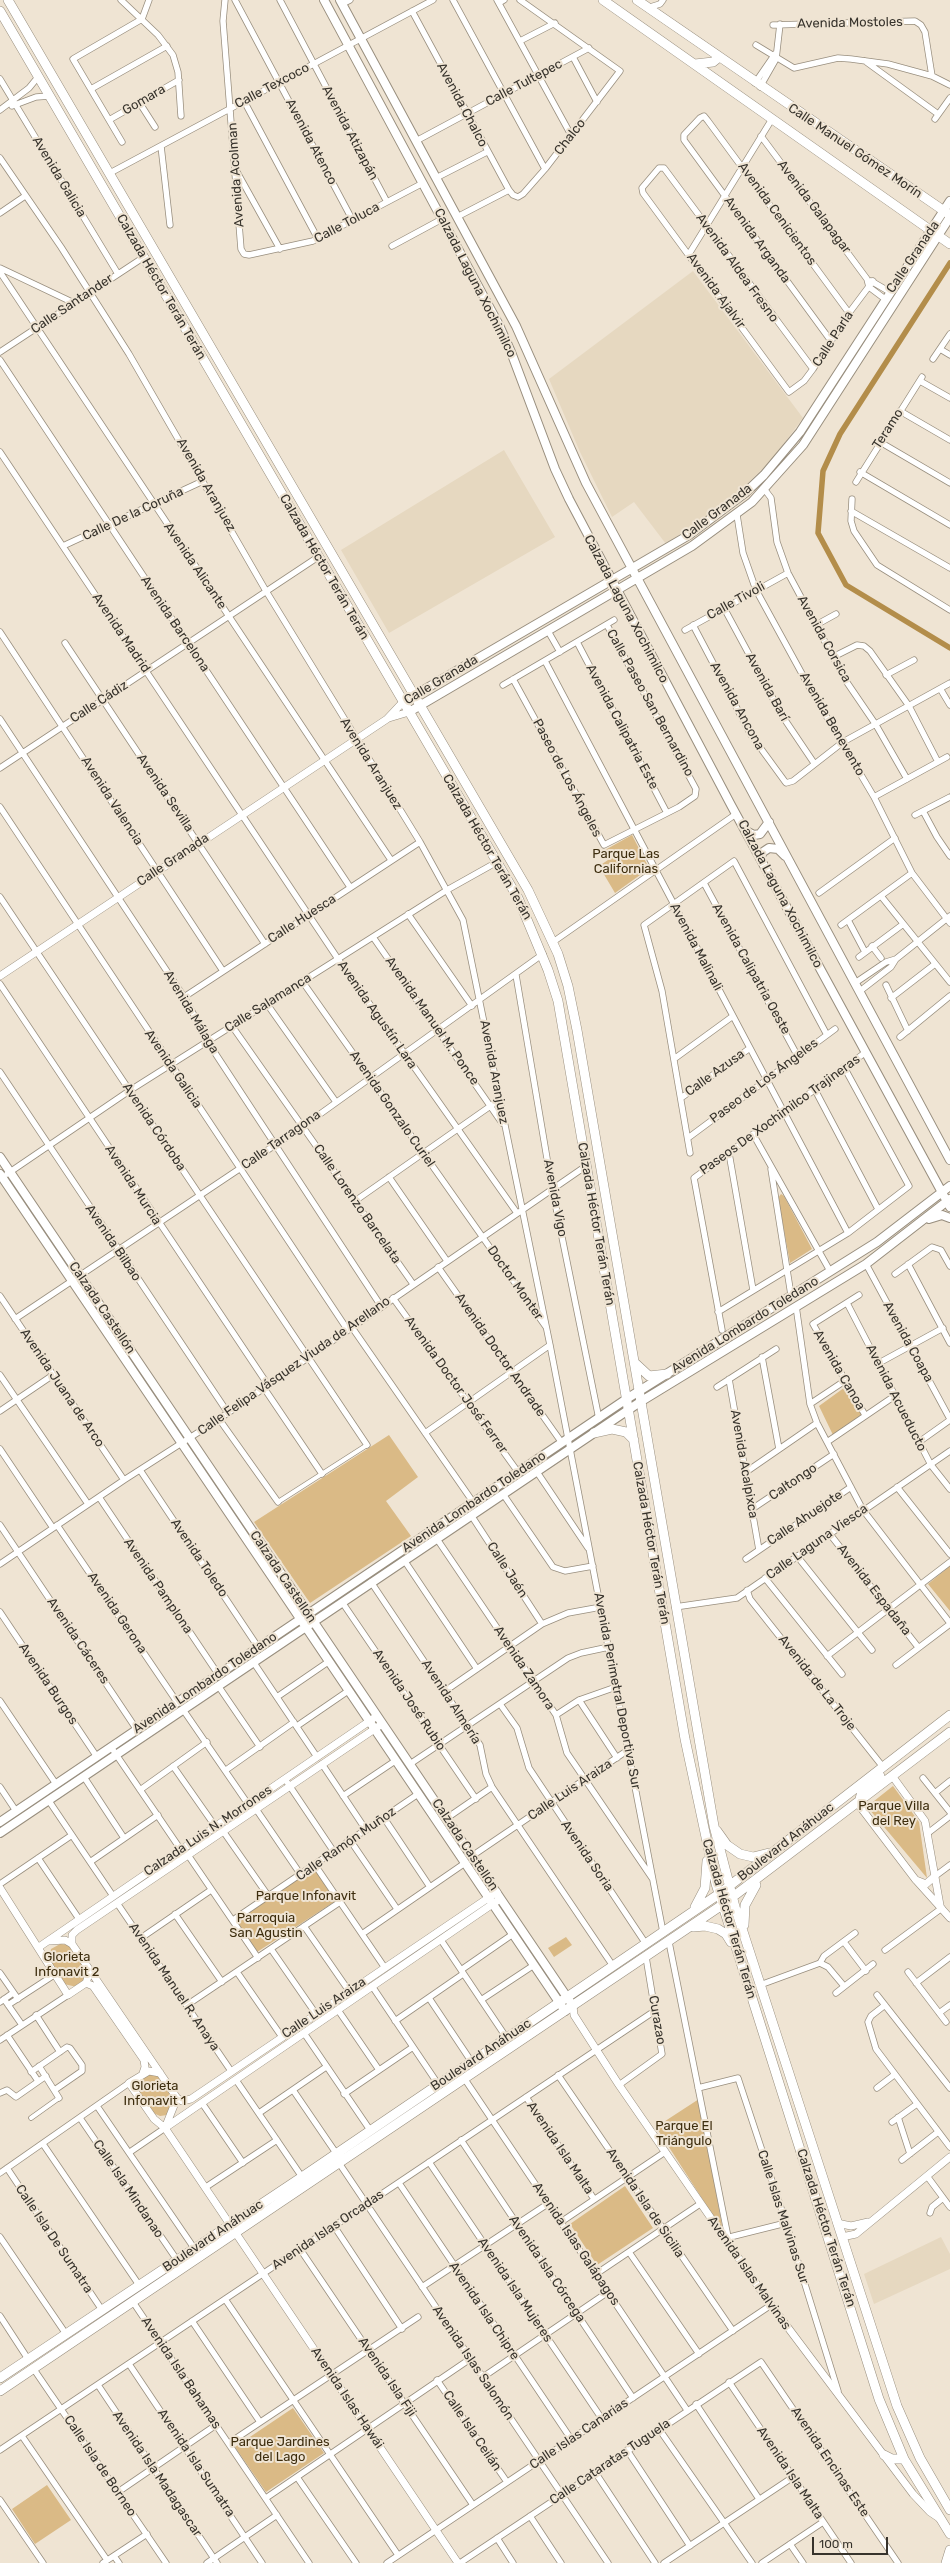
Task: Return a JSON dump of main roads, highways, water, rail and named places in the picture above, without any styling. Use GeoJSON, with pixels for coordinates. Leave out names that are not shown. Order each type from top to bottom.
{"type":"FeatureCollection","features":[{"type":"Feature","properties":{"kind":"main road","name":"Calzada Héctor Terán Terán"},"geometry":{"type":"LineString","coordinates":[[8,0],[528,890],[553,942],[568,986],[577,1030],[704,1779],[732,1898],[897,2406],[920,2458],[950,2510]]}},
{"type":"Feature","properties":{"kind":"main road","name":"Calzada Laguna Xochimilco"},"geometry":{"type":"LineString","coordinates":[[324,0],[506,340],[557,474],[616,590],[736,814],[949,1203]]}},
{"type":"Feature","properties":{"kind":"main road","name":"Calle Manuel Gómez Morín"},"geometry":{"type":"LineString","coordinates":[[603,0],[950,244]]}},
{"type":"Feature","properties":{"kind":"main road","name":"Calle Manuel Gómez Morín"},"geometry":{"type":"LineString","coordinates":[[637,0],[757,85],[839,138],[948,214]]}},
{"type":"Feature","properties":{"kind":"main road","name":"Calzada Laguna Xochimilco"},"geometry":{"type":"LineString","coordinates":[[341,2],[516,326],[581,473],[950,1160]]}},
{"type":"Feature","properties":{"kind":"main road","name":"Calzada Héctor Terán Terán"},"geometry":{"type":"LineString","coordinates":[[0,11],[518,898],[543,954],[558,1001],[630,1409],[683,1729],[708,1852],[722,1906],[840,2272],[879,2399],[904,2459],[950,2533]]}},
{"type":"Feature","properties":{"kind":"main road"},"geometry":{"type":"LineString","coordinates":[[695,64],[713,62],[718,58]]}},
{"type":"Feature","properties":{"kind":"main road"},"geometry":{"type":"LineString","coordinates":[[32,65],[40,66],[58,96],[77,116]]}},
{"type":"Feature","properties":{"kind":"main road"},"geometry":{"type":"LineString","coordinates":[[409,158],[418,166],[435,198],[440,200],[446,196]]}},
{"type":"Feature","properties":{"kind":"main road"},"geometry":{"type":"LineString","coordinates":[[88,161],[102,175],[119,204],[128,204]]}},
{"type":"Feature","properties":{"kind":"main road","name":"Calle Granada"},"geometry":{"type":"LineString","coordinates":[[403,702],[709,522],[764,475],[800,432],[888,295],[948,214],[950,201]]}},
{"type":"Feature","properties":{"kind":"main road","name":"Calle Granada"},"geometry":{"type":"LineString","coordinates":[[409,712],[692,546],[737,515],[765,490],[793,457],[823,415],[934,233]]}},
{"type":"Feature","properties":{"kind":"main road"},"geometry":{"type":"LineString","coordinates":[[746,830],[754,835],[760,834],[769,822]]}},
{"type":"Feature","properties":{"kind":"main road"},"geometry":{"type":"LineString","coordinates":[[760,858],[763,852],[769,848],[778,849],[789,859]]}},
{"type":"Feature","properties":{"kind":"main road","name":"Calzada Castellón"},"geometry":{"type":"LineString","coordinates":[[0,1157],[447,1818],[499,1896],[563,1999]]}},
{"type":"Feature","properties":{"kind":"main road","name":"Calzada Castellón"},"geometry":{"type":"LineString","coordinates":[[1,1176],[534,1965],[563,1999]]}},
{"type":"Feature","properties":{"kind":"main road","name":"Avenida Lombardo Toledano"},"geometry":{"type":"LineString","coordinates":[[0,1822],[628,1398],[877,1242],[950,1186]]}},
{"type":"Feature","properties":{"kind":"main road","name":"Avenida Lombardo Toledano"},"geometry":{"type":"LineString","coordinates":[[0,1833],[184,1711],[371,1582],[640,1402],[866,1264],[920,1222],[949,1203]]}},
{"type":"Feature","properties":{"kind":"main road"},"geometry":{"type":"LineString","coordinates":[[920,1222],[937,1216],[950,1218]]}},
{"type":"Feature","properties":{"kind":"main road"},"geometry":{"type":"LineString","coordinates":[[830,1271],[832,1284]]}},
{"type":"Feature","properties":{"kind":"main road"},"geometry":{"type":"LineString","coordinates":[[633,1360],[644,1374],[649,1376],[667,1374]]}},
{"type":"Feature","properties":{"kind":"main road"},"geometry":{"type":"LineString","coordinates":[[594,1433],[612,1429],[626,1432],[634,1440]]}},
{"type":"Feature","properties":{"kind":"main road"},"geometry":{"type":"LineString","coordinates":[[456,1526],[474,1510],[473,1502]]}},
{"type":"Feature","properties":{"kind":"main road"},"geometry":{"type":"LineString","coordinates":[[404,1560],[406,1552],[426,1534]]}},
{"type":"Feature","properties":{"kind":"main road"},"geometry":{"type":"LineString","coordinates":[[371,1582],[389,1566],[389,1559]]}},
{"type":"Feature","properties":{"kind":"main road"},"geometry":{"type":"LineString","coordinates":[[666,1626],[671,1627],[673,1630],[679,1661],[689,1689]]}},
{"type":"Feature","properties":{"kind":"main road","name":"Boulevard Anáhuac"},"geometry":{"type":"LineString","coordinates":[[0,2378],[302,2177],[506,2037],[719,1894],[950,1715]]}},
{"type":"Feature","properties":{"kind":"main road"},"geometry":{"type":"LineString","coordinates":[[683,1729],[688,1737],[695,1775],[698,1779],[704,1779]]}},
{"type":"Feature","properties":{"kind":"main road","name":"Boulevard Anáhuac"},"geometry":{"type":"LineString","coordinates":[[0,2391],[464,2078],[571,2011],[646,1957],[761,1878],[950,1732]]}},
{"type":"Feature","properties":{"kind":"main road"},"geometry":{"type":"LineString","coordinates":[[858,1804],[860,1795],[879,1778],[883,1767]]}},
{"type":"Feature","properties":{"kind":"main road"},"geometry":{"type":"LineString","coordinates":[[714,1826],[727,1845],[740,1854],[756,1857],[776,1851]]}},
{"type":"Feature","properties":{"kind":"main road"},"geometry":{"type":"LineString","coordinates":[[689,1914],[705,1888],[708,1852]]}},
{"type":"Feature","properties":{"kind":"main road"},"geometry":{"type":"LineString","coordinates":[[745,1938],[745,1905],[750,1892],[761,1878]]}},
{"type":"Feature","properties":{"kind":"main road"},"geometry":{"type":"LineString","coordinates":[[689,1928],[705,1926],[722,1930],[728,1936],[738,1955]]}},
{"type":"Feature","properties":{"kind":"main road"},"geometry":{"type":"LineString","coordinates":[[563,1999],[571,2011]]}},
{"type":"Feature","properties":{"kind":"main road"},"geometry":{"type":"LineString","coordinates":[[817,2200],[824,2210],[833,2231],[842,2237]]}},
{"type":"Feature","properties":{"kind":"main road"},"geometry":{"type":"LineString","coordinates":[[840,2272],[849,2278],[866,2310]]}},
{"type":"Feature","properties":{"kind":"main road"},"geometry":{"type":"LineString","coordinates":[[884,2455],[892,2459],[904,2459]]}},
{"type":"Feature","properties":{"kind":"main road"},"geometry":{"type":"LineString","coordinates":[[946,2563],[950,2550]]}},
{"type":"Feature","properties":{"kind":"waterway"},"geometry":{"type":"LineString","coordinates":[[950,263],[840,434],[823,471],[818,533],[846,585],[950,648]]}},
{"type":"Feature","properties":{"kind":"park label","name":"Parque Las Californias"},"geometry":{"type":"Point","coordinates":[626,862]}},
{"type":"Feature","properties":{"kind":"park label","name":"Parque Villa del Rey"},"geometry":{"type":"Point","coordinates":[894,1814]}},
{"type":"Feature","properties":{"kind":"park label","name":"Parque Infonavit"},"geometry":{"type":"Point","coordinates":[306,1896]}},
{"type":"Feature","properties":{"kind":"park label","name":"Parroquia San Agustin"},"geometry":{"type":"Point","coordinates":[266,1926]}},
{"type":"Feature","properties":{"kind":"park label","name":"Glorieta Infonavit 2"},"geometry":{"type":"Point","coordinates":[67,1964]}},
{"type":"Feature","properties":{"kind":"park label","name":"Glorieta Infonavit 1"},"geometry":{"type":"Point","coordinates":[155,2094]}},
{"type":"Feature","properties":{"kind":"park label","name":"Parque El Triángulo"},"geometry":{"type":"Point","coordinates":[684,2134]}},
{"type":"Feature","properties":{"kind":"park label","name":"Parque Jardines del Lago"},"geometry":{"type":"Point","coordinates":[280,2450]}}]}
